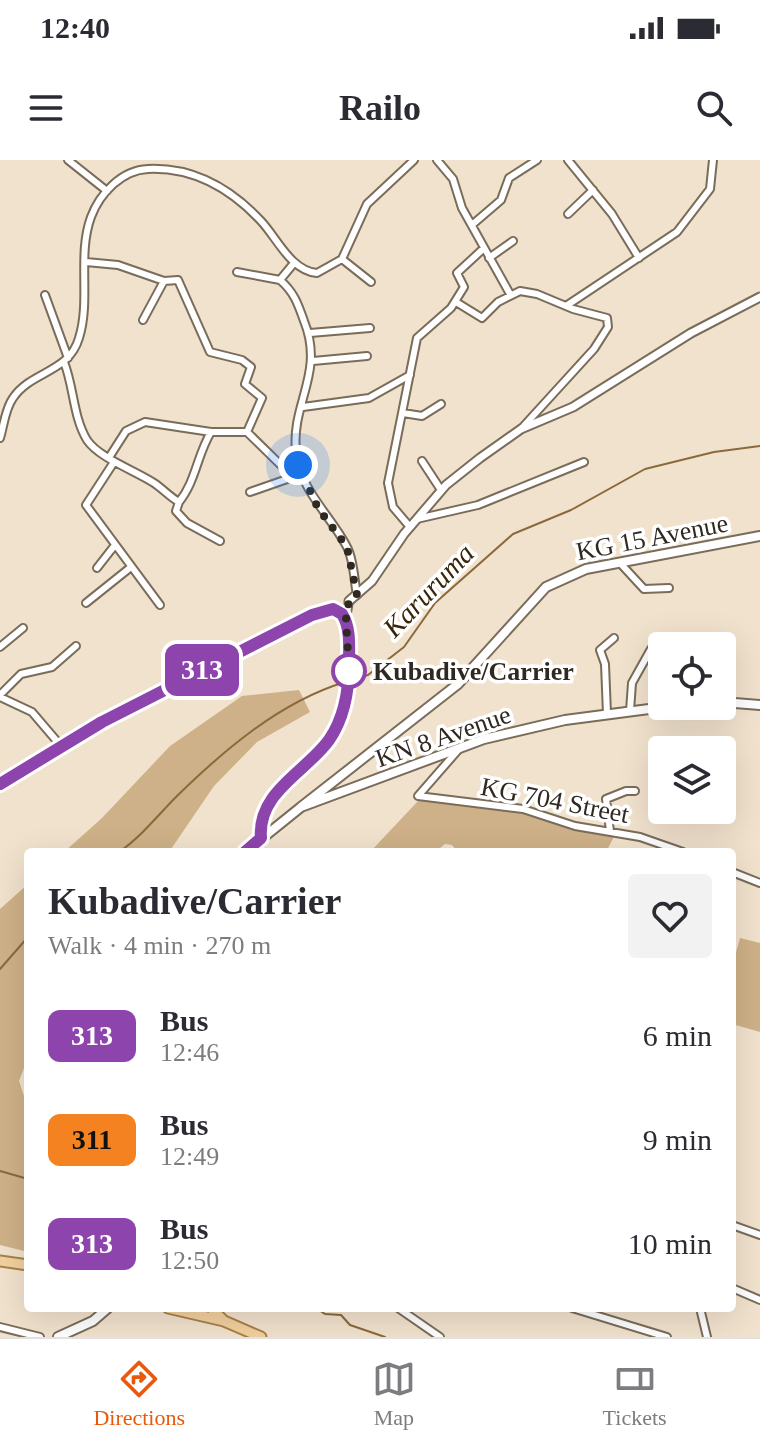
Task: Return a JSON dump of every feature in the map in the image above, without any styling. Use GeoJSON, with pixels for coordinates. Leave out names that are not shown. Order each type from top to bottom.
{"type":"FeatureCollection","features":[{"type":"Feature","properties":{"kind":"main road","name":"KG 15 Avenue"},"geometry":{"type":"LineString","coordinates":[[301,807],[458,684],[546,587],[565,576],[760,536]]}},
{"type":"Feature","properties":{"kind":"main road"},"geometry":{"type":"LineString","coordinates":[[0,784],[61,746],[237,652],[312,615],[333,609],[346,619],[348,690],[340,719],[328,741],[272,798],[261,822],[261,838]]}},
{"type":"Feature","properties":{"kind":"main road"},"geometry":{"type":"LineString","coordinates":[[736,703],[760,705]]}},
{"type":"Feature","properties":{"kind":"main road","name":"KN 8 Avenue"},"geometry":{"type":"LineString","coordinates":[[250,848],[301,807],[459,749],[528,728],[648,709]]}},
{"type":"Feature","properties":{"kind":"main road"},"geometry":{"type":"LineString","coordinates":[[341,776],[351,788]]}},
{"type":"Feature","properties":{"kind":"main road"},"geometry":{"type":"LineString","coordinates":[[339,793],[341,776]]}},
{"type":"Feature","properties":{"kind":"main road"},"geometry":{"type":"LineString","coordinates":[[330,783],[330,797]]}},
{"type":"Feature","properties":{"kind":"main road"},"geometry":{"type":"LineString","coordinates":[[0,1261],[24,1264]]}},
{"type":"Feature","properties":{"kind":"main road"},"geometry":{"type":"LineString","coordinates":[[59,1337],[78,1333],[103,1312]]}},
{"type":"Feature","properties":{"kind":"main road"},"geometry":{"type":"LineString","coordinates":[[193,1312],[261,1337]]}},
{"type":"Feature","properties":{"kind":"main road"},"geometry":{"type":"LineString","coordinates":[[215,1312],[224,1321]]}},
{"type":"Feature","properties":{"kind":"street"},"geometry":{"type":"LineString","coordinates":[[68,160],[107,191]]}},
{"type":"Feature","properties":{"kind":"street"},"geometry":{"type":"LineString","coordinates":[[1,434],[14,396],[30,381],[66,360],[79,339],[91,218],[107,191],[120,178],[145,169],[199,176],[213,183],[259,219],[294,263],[317,273],[342,259],[367,204],[414,160]]}},
{"type":"Feature","properties":{"kind":"street"},"geometry":{"type":"LineString","coordinates":[[437,160],[453,179],[462,208],[510,294]]}},
{"type":"Feature","properties":{"kind":"street"},"geometry":{"type":"LineString","coordinates":[[473,224],[501,200],[509,178],[537,160]]}},
{"type":"Feature","properties":{"kind":"street"},"geometry":{"type":"LineString","coordinates":[[568,160],[593,190],[639,258]]}},
{"type":"Feature","properties":{"kind":"street"},"geometry":{"type":"LineString","coordinates":[[566,306],[670,238],[710,189],[713,160]]}},
{"type":"Feature","properties":{"kind":"street"},"geometry":{"type":"LineString","coordinates":[[568,214],[593,190]]}},
{"type":"Feature","properties":{"kind":"street"},"geometry":{"type":"LineString","coordinates":[[489,258],[513,241]]}},
{"type":"Feature","properties":{"kind":"street"},"geometry":{"type":"LineString","coordinates":[[410,527],[393,507],[388,491],[417,338],[456,302],[464,287],[457,273],[483,249]]}},
{"type":"Feature","properties":{"kind":"street"},"geometry":{"type":"LineString","coordinates":[[342,259],[371,282]]}},
{"type":"Feature","properties":{"kind":"street"},"geometry":{"type":"LineString","coordinates":[[86,262],[118,265],[164,281],[178,280],[210,352],[242,360],[251,367],[245,384],[262,398],[247,432]]}},
{"type":"Feature","properties":{"kind":"street"},"geometry":{"type":"LineString","coordinates":[[280,280],[294,263]]}},
{"type":"Feature","properties":{"kind":"street"},"geometry":{"type":"LineString","coordinates":[[237,272],[280,280],[299,303],[310,333],[313,361],[295,435],[303,480],[347,547],[357,595]]}},
{"type":"Feature","properties":{"kind":"street"},"geometry":{"type":"LineString","coordinates":[[143,320],[164,281]]}},
{"type":"Feature","properties":{"kind":"street"},"geometry":{"type":"LineString","coordinates":[[333,609],[349,601],[372,581],[441,490],[521,429],[594,349],[608,327],[603,315],[566,306],[530,292],[510,294],[482,318],[456,302]]}},
{"type":"Feature","properties":{"kind":"street"},"geometry":{"type":"LineString","coordinates":[[45,295],[86,437],[112,459],[179,502]]}},
{"type":"Feature","properties":{"kind":"street"},"geometry":{"type":"LineString","coordinates":[[521,429],[573,407],[691,333],[760,297]]}},
{"type":"Feature","properties":{"kind":"street"},"geometry":{"type":"LineString","coordinates":[[310,333],[370,328]]}},
{"type":"Feature","properties":{"kind":"street"},"geometry":{"type":"LineString","coordinates":[[313,361],[367,356]]}},
{"type":"Feature","properties":{"kind":"street"},"geometry":{"type":"LineString","coordinates":[[303,407],[369,398],[410,375]]}},
{"type":"Feature","properties":{"kind":"street"},"geometry":{"type":"LineString","coordinates":[[403,413],[422,416],[441,404]]}},
{"type":"Feature","properties":{"kind":"street"},"geometry":{"type":"LineString","coordinates":[[160,605],[86,505],[126,431],[145,422],[211,432],[247,432],[293,477],[303,480]]}},
{"type":"Feature","properties":{"kind":"street"},"geometry":{"type":"LineString","coordinates":[[211,432],[198,453],[193,482],[176,511],[181,518],[220,541]]}},
{"type":"Feature","properties":{"kind":"street"},"geometry":{"type":"LineString","coordinates":[[422,461],[441,490]]}},
{"type":"Feature","properties":{"kind":"street"},"geometry":{"type":"LineString","coordinates":[[417,519],[478,505],[584,462]]}},
{"type":"Feature","properties":{"kind":"street"},"geometry":{"type":"LineString","coordinates":[[250,492],[293,477]]}},
{"type":"Feature","properties":{"kind":"street"},"geometry":{"type":"LineString","coordinates":[[97,568],[115,545]]}},
{"type":"Feature","properties":{"kind":"street"},"geometry":{"type":"LineString","coordinates":[[620,563],[644,589],[669,588]]}},
{"type":"Feature","properties":{"kind":"street"},"geometry":{"type":"LineString","coordinates":[[86,603],[131,567]]}},
{"type":"Feature","properties":{"kind":"street"},"geometry":{"type":"LineString","coordinates":[[346,619],[349,601]]}},
{"type":"Feature","properties":{"kind":"street"},"geometry":{"type":"LineString","coordinates":[[0,647],[23,628]]}},
{"type":"Feature","properties":{"kind":"street"},"geometry":{"type":"LineString","coordinates":[[607,714],[605,664],[600,650],[614,638]]}},
{"type":"Feature","properties":{"kind":"street"},"geometry":{"type":"LineString","coordinates":[[61,746],[32,712],[0,696],[21,674],[52,667],[76,646]]}},
{"type":"Feature","properties":{"kind":"street"},"geometry":{"type":"LineString","coordinates":[[630,711],[632,683],[648,654]]}},
{"type":"Feature","properties":{"kind":"street","name":"KG 704 Street"},"geometry":{"type":"LineString","coordinates":[[459,749],[418,796],[523,809],[575,826],[610,831],[669,848]]}},
{"type":"Feature","properties":{"kind":"street"},"geometry":{"type":"LineString","coordinates":[[610,831],[606,799],[635,791]]}},
{"type":"Feature","properties":{"kind":"street"},"geometry":{"type":"LineString","coordinates":[[736,874],[760,883]]}},
{"type":"Feature","properties":{"kind":"street"},"geometry":{"type":"LineString","coordinates":[[736,1226],[760,1235]]}},
{"type":"Feature","properties":{"kind":"street"},"geometry":{"type":"LineString","coordinates":[[736,1290],[760,1300]]}},
{"type":"Feature","properties":{"kind":"street"},"geometry":{"type":"LineString","coordinates":[[405,1312],[440,1337]]}},
{"type":"Feature","properties":{"kind":"street"},"geometry":{"type":"LineString","coordinates":[[415,1312],[417,1319]]}},
{"type":"Feature","properties":{"kind":"street"},"geometry":{"type":"LineString","coordinates":[[585,1312],[667,1337]]}},
{"type":"Feature","properties":{"kind":"street"},"geometry":{"type":"LineString","coordinates":[[701,1312],[707,1337]]}},
{"type":"Feature","properties":{"kind":"street"},"geometry":{"type":"LineString","coordinates":[[0,1327],[40,1337]]}},
{"type":"Feature","properties":{"kind":"shaded area"},"geometry":{"type":"Polygon","coordinates":[[[299,690],[310,712],[257,742],[214,786],[172,848],[68,848],[102,818],[170,746],[242,696],[299,690]]]}},
{"type":"Feature","properties":{"kind":"shaded area"},"geometry":{"type":"Polygon","coordinates":[[[419,800],[516,805],[577,828],[616,833],[608,848],[455,848],[445,844],[440,848],[374,848],[419,800]]]}},
{"type":"Feature","properties":{"kind":"shaded area"},"geometry":{"type":"Polygon","coordinates":[[[24,888],[24,1068],[19,1081],[24,1096],[24,1251],[0,1245],[0,909],[24,888]]]}},
{"type":"Feature","properties":{"kind":"shaded area"},"geometry":{"type":"Polygon","coordinates":[[[740,938],[760,943],[760,1032],[736,1025],[736,952],[740,938]]]}},
{"type":"Feature","properties":{"kind":"waterway","name":"Karuruma"},"geometry":{"type":"LineString","coordinates":[[351,680],[368,675],[404,647],[435,603],[513,534],[571,510],[645,469],[714,452],[760,446]]}},
{"type":"Feature","properties":{"kind":"waterway","name":"Karuruma"},"geometry":{"type":"LineString","coordinates":[[124,848],[195,779],[254,729],[298,702],[345,682]]}},
{"type":"Feature","properties":{"kind":"waterway","name":"Karuruma"},"geometry":{"type":"LineString","coordinates":[[0,969],[24,942]]}},
{"type":"Feature","properties":{"kind":"waterway"},"geometry":{"type":"LineString","coordinates":[[0,1171],[24,1178]]}},
{"type":"Feature","properties":{"kind":"waterway"},"geometry":{"type":"LineString","coordinates":[[322,1312],[341,1315],[350,1325],[385,1337]]}},
{"type":"Feature","properties":{"kind":"bus line","name":"313"},"geometry":{"type":"LineString","coordinates":[[0,784],[102,722],[312,615],[333,609],[346,619],[348,629],[348,690],[340,719],[321,750],[272,798],[261,822],[261,838],[250,848]]}},
{"type":"Feature","properties":{"kind":"place","name":"Kubadive/Carrier"},"geometry":{"type":"Point","coordinates":[349,671]}},
{"type":"Feature","properties":{"kind":"route"},"geometry":{"type":"LineString","coordinates":[[298,465],[318,508],[350,554],[357,595],[349,601],[346,619],[349,671]]}}]}
